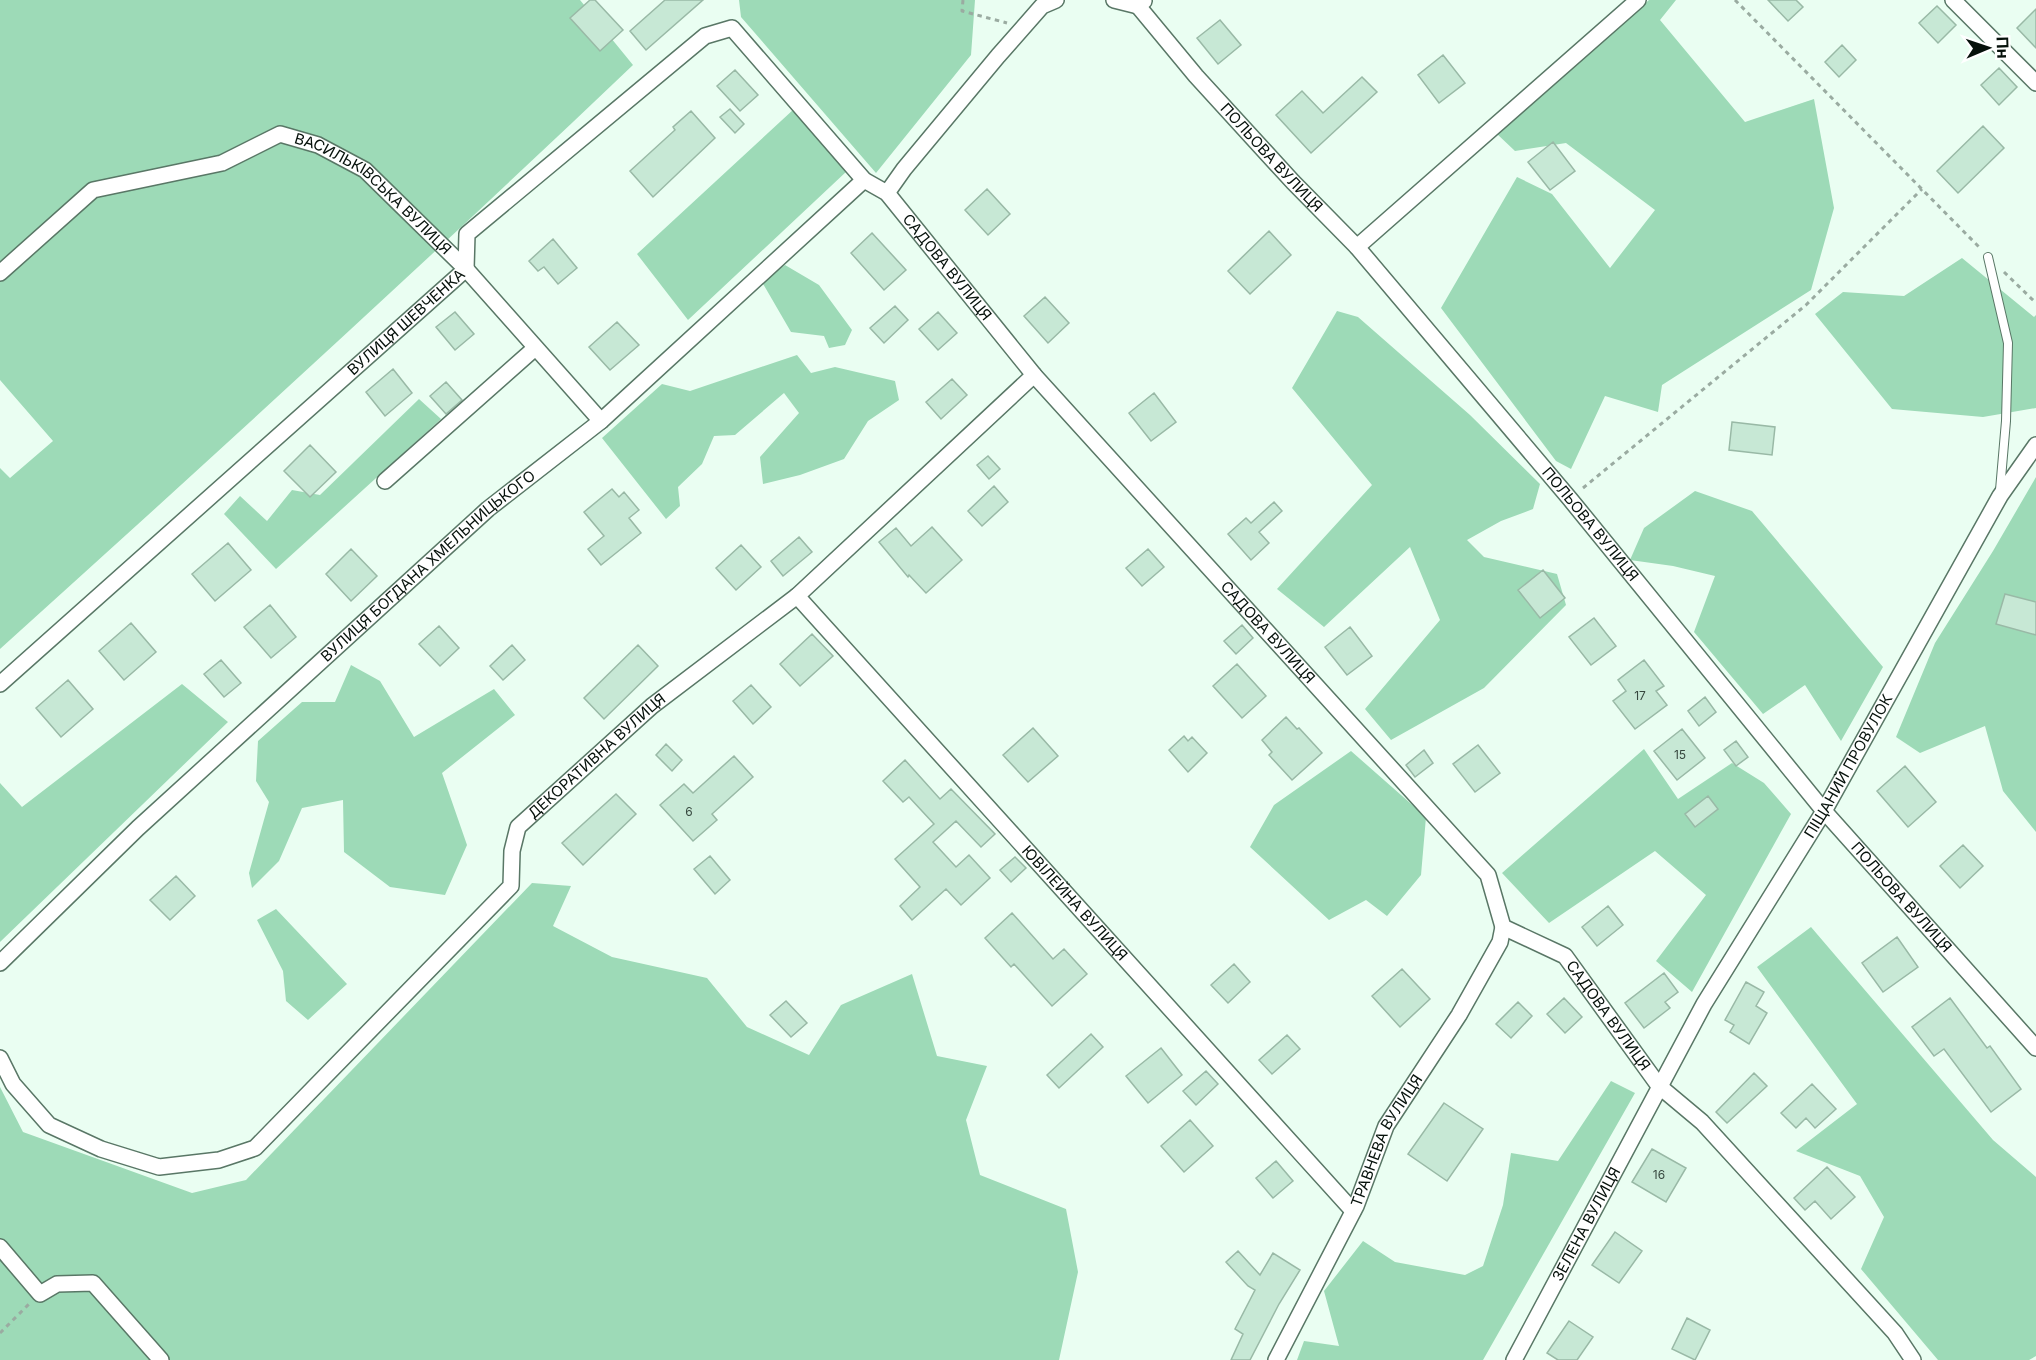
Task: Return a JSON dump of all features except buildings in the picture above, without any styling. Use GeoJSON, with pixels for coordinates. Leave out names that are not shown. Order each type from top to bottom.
{"type":"FeatureCollection","features":[{"type":"Feature","properties":{"kind":"street"},"geometry":{"type":"LineString","coordinates":[[887,193],[904,169],[1023,27],[1042,6],[1056,0]]}},
{"type":"Feature","properties":{"kind":"street"},"geometry":{"type":"LineString","coordinates":[[1114,0],[1142,3]]}},
{"type":"Feature","properties":{"kind":"street"},"geometry":{"type":"LineString","coordinates":[[1357,247],[1638,0]]}},
{"type":"Feature","properties":{"kind":"street"},"geometry":{"type":"LineString","coordinates":[[1953,0],[2036,83]]}},
{"type":"Feature","properties":{"kind":"street","name":"ПОЛЬОВА ВУЛИЦЯ"},"geometry":{"type":"LineString","coordinates":[[1142,3],[1196,76],[1293,182],[1357,247],[1570,499],[1824,812],[2036,1048]]}},
{"type":"Feature","properties":{"kind":"street","name":"ВУЛИЦЯ ШЕВЧЕНКА"},"geometry":{"type":"LineString","coordinates":[[0,684],[466,269],[467,234],[705,36],[732,28],[864,180]]}},
{"type":"Feature","properties":{"kind":"street","name":"ВАСИЛЬКІВСЬКА ВУЛИЦЯ"},"geometry":{"type":"LineString","coordinates":[[0,273],[93,190],[222,163],[280,134],[318,145],[365,170],[466,269],[534,349],[600,421]]}},
{"type":"Feature","properties":{"kind":"street","name":"САДОВА ВУЛИЦЯ"},"geometry":{"type":"LineString","coordinates":[[864,180],[887,193],[1034,375],[1488,875],[1503,927],[1565,956],[1659,1086],[1710,1130],[1895,1333],[1913,1360]]}},
{"type":"Feature","properties":{"kind":"street","name":"ВУЛИЦЯ БОГДАНА ХМЕЛЬНИЦЬКОГО"},"geometry":{"type":"LineString","coordinates":[[0,963],[138,828],[480,517],[600,421],[864,180]]}},
{"type":"Feature","properties":{"kind":"street"},"geometry":{"type":"LineString","coordinates":[[385,481],[534,349]]}},
{"type":"Feature","properties":{"kind":"street","name":"ДЕКОРАТИВНА ВУЛИЦЯ"},"geometry":{"type":"LineString","coordinates":[[0,1058],[13,1084],[49,1125],[102,1149],[159,1167],[219,1160],[255,1148],[511,886],[512,851],[518,827],[652,706],[797,596],[1034,375]]}},
{"type":"Feature","properties":{"kind":"street","name":"ПІЩАНИЙ ПРОВУЛОК"},"geometry":{"type":"LineString","coordinates":[[1659,1086],[1704,1004],[1824,812],[2000,496],[2036,445]]}},
{"type":"Feature","properties":{"kind":"street","name":"ЮВІЛЕЙНА ВУЛИЦЯ"},"geometry":{"type":"LineString","coordinates":[[797,596],[1353,1211]]}},
{"type":"Feature","properties":{"kind":"street","name":"ТРАВНЕВА ВУЛИЦЯ"},"geometry":{"type":"LineString","coordinates":[[1276,1360],[1353,1211],[1386,1126],[1459,1015],[1500,942],[1503,927]]}},
{"type":"Feature","properties":{"kind":"street","name":"ЗЕЛЕНА ВУЛИЦЯ"},"geometry":{"type":"LineString","coordinates":[[1514,1360],[1659,1086]]}},
{"type":"Feature","properties":{"kind":"street"},"geometry":{"type":"LineString","coordinates":[[0,1247],[40,1294],[57,1284],[93,1283],[161,1360]]}},
{"type":"Feature","properties":{"kind":"lane"},"geometry":{"type":"LineString","coordinates":[[1988,257],[2008,343],[2006,422],[2000,496]]}},
{"type":"Feature","properties":{"kind":"path"},"geometry":{"type":"LineString","coordinates":[[963,0],[962,11],[1023,27]]}},
{"type":"Feature","properties":{"kind":"path"},"geometry":{"type":"LineString","coordinates":[[1736,0],[2036,303]]}},
{"type":"Feature","properties":{"kind":"path"},"geometry":{"type":"LineString","coordinates":[[1570,499],[1806,305],[1922,189]]}},
{"type":"Feature","properties":{"kind":"path"},"geometry":{"type":"LineString","coordinates":[[0,1333],[40,1294]]}},
{"type":"Feature","properties":{"kind":"green space"},"geometry":{"type":"Polygon","coordinates":[[[0,0],[580,0],[633,65],[160,505],[0,649],[0,468],[10,478],[53,441],[0,380],[0,0]]]}},
{"type":"Feature","properties":{"kind":"green space"},"geometry":{"type":"Polygon","coordinates":[[[739,0],[975,0],[971,55],[876,173],[741,17],[739,0]]]}},
{"type":"Feature","properties":{"kind":"green space"},"geometry":{"type":"Polygon","coordinates":[[[1649,0],[1676,0],[1660,20],[1745,122],[1814,99],[1834,208],[1811,290],[1662,385],[1658,412],[1605,396],[1571,469],[1556,461],[1441,308],[1517,177],[1552,194],[1610,268],[1655,210],[1566,143],[1515,151],[1496,133],[1649,0]]]}},
{"type":"Feature","properties":{"kind":"green space"},"geometry":{"type":"Polygon","coordinates":[[[794,109],[847,171],[688,320],[637,254],[794,109]]]}},
{"type":"Feature","properties":{"kind":"green space"},"geometry":{"type":"Polygon","coordinates":[[[1962,258],[2034,317],[2036,315],[2036,408],[1983,417],[1892,409],[1815,314],[1843,292],[1904,296],[1962,258]]]}},
{"type":"Feature","properties":{"kind":"green space"},"geometry":{"type":"Polygon","coordinates":[[[785,265],[819,285],[852,330],[845,345],[829,348],[824,336],[791,332],[762,282],[785,265]]]}},
{"type":"Feature","properties":{"kind":"green space"},"geometry":{"type":"Polygon","coordinates":[[[1337,311],[1358,317],[1470,415],[1540,484],[1533,509],[1501,521],[1467,540],[1484,557],[1557,574],[1566,605],[1484,688],[1391,740],[1365,709],[1440,620],[1410,547],[1324,627],[1277,589],[1372,485],[1292,388],[1337,311]]]}},
{"type":"Feature","properties":{"kind":"green space"},"geometry":{"type":"Polygon","coordinates":[[[797,355],[811,373],[835,367],[895,381],[899,400],[868,421],[844,459],[800,475],[763,484],[760,457],[799,413],[784,393],[735,435],[714,436],[702,464],[678,487],[680,506],[666,519],[602,438],[662,384],[690,391],[797,355]]]}},
{"type":"Feature","properties":{"kind":"green space"},"geometry":{"type":"Polygon","coordinates":[[[419,399],[441,419],[276,569],[224,514],[240,496],[267,521],[292,490],[320,495],[419,399]]]}},
{"type":"Feature","properties":{"kind":"green space"},"geometry":{"type":"Polygon","coordinates":[[[2036,477],[2036,832],[2003,791],[1985,726],[1920,753],[1896,737],[1935,643],[2036,477]]]}},
{"type":"Feature","properties":{"kind":"green space"},"geometry":{"type":"Polygon","coordinates":[[[1695,491],[1752,511],[1883,667],[1841,741],[1805,685],[1763,714],[1694,632],[1715,576],[1673,566],[1630,560],[1644,528],[1695,491]]]}},
{"type":"Feature","properties":{"kind":"green space"},"geometry":{"type":"Polygon","coordinates":[[[351,665],[380,681],[414,737],[494,689],[515,715],[442,773],[467,845],[445,895],[390,887],[344,852],[343,800],[302,808],[279,861],[252,888],[249,873],[269,802],[256,781],[258,741],[302,702],[335,702],[351,665]]]}},
{"type":"Feature","properties":{"kind":"green space"},"geometry":{"type":"Polygon","coordinates":[[[182,684],[228,722],[0,942],[0,783],[22,807],[182,684]]]}},
{"type":"Feature","properties":{"kind":"green space"},"geometry":{"type":"Polygon","coordinates":[[[1644,749],[1678,799],[1732,763],[1764,783],[1791,814],[1692,992],[1656,961],[1706,895],[1655,851],[1549,923],[1502,873],[1644,749]]]}},
{"type":"Feature","properties":{"kind":"green space"},"geometry":{"type":"Polygon","coordinates":[[[1351,751],[1426,817],[1421,875],[1387,916],[1366,900],[1329,920],[1250,847],[1274,805],[1351,751]]]}},
{"type":"Feature","properties":{"kind":"green space"},"geometry":{"type":"Polygon","coordinates":[[[532,883],[571,886],[553,926],[612,957],[707,978],[747,1027],[809,1055],[841,1005],[912,974],[937,1056],[987,1066],[966,1120],[980,1175],[1066,1209],[1078,1272],[1059,1360],[0,1360],[0,1087],[23,1132],[192,1193],[246,1180],[532,883]]]}},
{"type":"Feature","properties":{"kind":"green space"},"geometry":{"type":"Polygon","coordinates":[[[276,909],[347,984],[308,1020],[286,1001],[283,971],[257,920],[276,909]]]}},
{"type":"Feature","properties":{"kind":"green space"},"geometry":{"type":"Polygon","coordinates":[[[1811,927],[1993,1140],[2036,1177],[2036,1356],[2029,1360],[1938,1360],[1861,1269],[1884,1217],[1860,1176],[1796,1151],[1857,1104],[1757,967],[1811,927]]]}},
{"type":"Feature","properties":{"kind":"green space"},"geometry":{"type":"Polygon","coordinates":[[[1611,1081],[1635,1093],[1483,1360],[1297,1360],[1304,1341],[1339,1346],[1324,1291],[1363,1241],[1395,1262],[1465,1275],[1483,1266],[1503,1205],[1511,1153],[1558,1161],[1611,1081]]]}}]}
